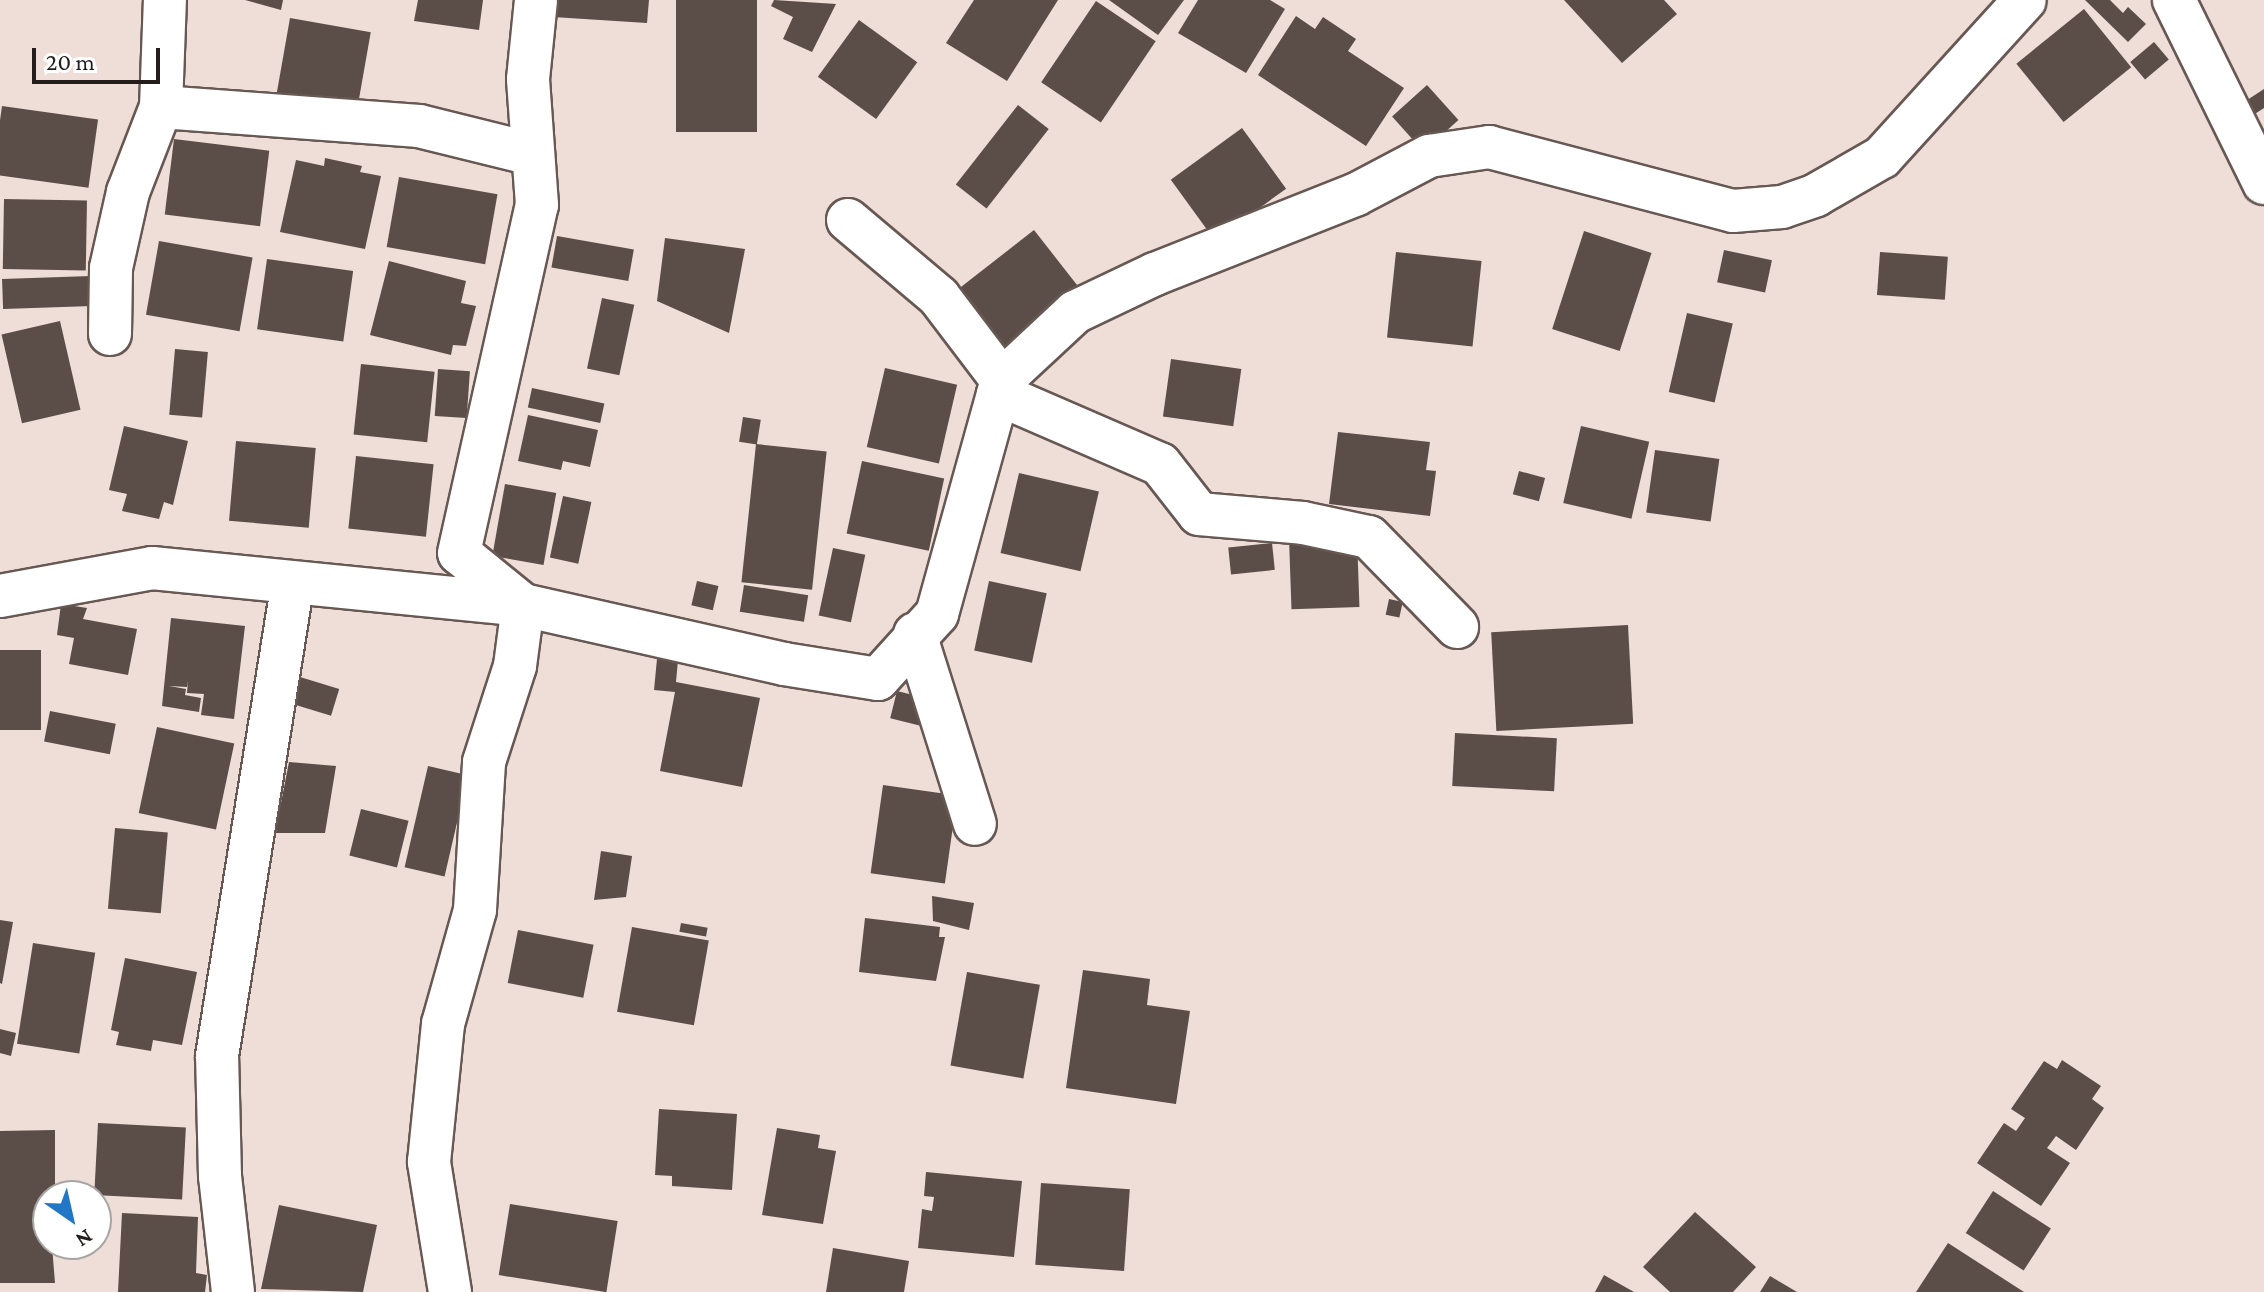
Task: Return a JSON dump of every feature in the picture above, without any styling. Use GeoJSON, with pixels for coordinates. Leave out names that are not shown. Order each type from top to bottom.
{"type":"FeatureCollection","features":[{"type":"Feature","properties":{"kind":"street"},"geometry":{"type":"LineString","coordinates":[[110,334],[111,268],[128,192],[161,107],[165,0]]}},
{"type":"Feature","properties":{"kind":"street"},"geometry":{"type":"LineString","coordinates":[[523,605],[459,553],[537,205],[528,79],[536,0]]}},
{"type":"Feature","properties":{"kind":"street"},"geometry":{"type":"LineString","coordinates":[[0,596],[152,568],[292,586],[523,605],[784,664],[878,679],[915,634],[937,614],[1000,387],[1075,312],[1155,274],[1355,195],[1429,156],[1489,147],[1733,211],[1782,207],[1816,195],[1882,157],[2025,0]]}},
{"type":"Feature","properties":{"kind":"street"},"geometry":{"type":"LineString","coordinates":[[2174,0],[2264,183]]}},
{"type":"Feature","properties":{"kind":"street"},"geometry":{"type":"LineString","coordinates":[[161,107],[419,126],[532,154]]}},
{"type":"Feature","properties":{"kind":"street"},"geometry":{"type":"LineString","coordinates":[[848,220],[939,297],[1000,387],[1160,464],[1199,514],[1303,523],[1369,537],[1457,627]]}},
{"type":"Feature","properties":{"kind":"street"},"geometry":{"type":"LineString","coordinates":[[233,1292],[220,1176],[217,1056],[292,586]]}},
{"type":"Feature","properties":{"kind":"street"},"geometry":{"type":"LineString","coordinates":[[450,1292],[429,1162],[443,1024],[475,910],[484,762],[515,666],[523,605]]}},
{"type":"Feature","properties":{"kind":"street"},"geometry":{"type":"LineString","coordinates":[[915,634],[975,824]]}},
{"type":"Feature","properties":{"kind":"building"},"geometry":{"type":"Polygon","coordinates":[[[245,0],[283,0],[281,10],[245,0]]]}},
{"type":"Feature","properties":{"kind":"building"},"geometry":{"type":"Polygon","coordinates":[[[418,0],[483,0],[479,30],[414,21],[418,0]]]}},
{"type":"Feature","properties":{"kind":"building"},"geometry":{"type":"Polygon","coordinates":[[[554,0],[649,0],[647,23],[553,17],[554,0]]]}},
{"type":"Feature","properties":{"kind":"building"},"geometry":{"type":"Polygon","coordinates":[[[676,0],[757,0],[757,132],[676,132],[676,0]]]}},
{"type":"Feature","properties":{"kind":"building"},"geometry":{"type":"Polygon","coordinates":[[[774,0],[836,4],[812,52],[783,39],[793,17],[771,6],[774,0]]]}},
{"type":"Feature","properties":{"kind":"building"},"geometry":{"type":"Polygon","coordinates":[[[974,0],[1058,0],[1007,81],[946,43],[974,0]]]}},
{"type":"Feature","properties":{"kind":"building"},"geometry":{"type":"Polygon","coordinates":[[[1109,0],[1184,0],[1158,35],[1109,0]]]}},
{"type":"Feature","properties":{"kind":"building"},"geometry":{"type":"Polygon","coordinates":[[[1198,0],[1270,0],[1285,9],[1246,73],[1178,33],[1198,0]]]}},
{"type":"Feature","properties":{"kind":"building"},"geometry":{"type":"Polygon","coordinates":[[[1564,0],[1664,0],[1677,14],[1622,63],[1564,0]]]}},
{"type":"Feature","properties":{"kind":"building"},"geometry":{"type":"Polygon","coordinates":[[[2085,0],[2110,0],[2123,13],[2128,7],[2146,24],[2128,42],[2085,0]]]}},
{"type":"Feature","properties":{"kind":"building"},"geometry":{"type":"Polygon","coordinates":[[[1096,1],[1156,41],[1101,123],[1041,82],[1096,1]]]}},
{"type":"Feature","properties":{"kind":"building"},"geometry":{"type":"Polygon","coordinates":[[[2084,9],[2131,67],[2064,122],[2016,64],[2084,9]]]}},
{"type":"Feature","properties":{"kind":"building"},"geometry":{"type":"Polygon","coordinates":[[[1296,16],[1315,29],[1323,17],[1356,39],[1348,51],[1404,88],[1366,146],[1258,75],[1296,16]]]}},
{"type":"Feature","properties":{"kind":"building"},"geometry":{"type":"Polygon","coordinates":[[[290,18],[371,32],[357,110],[276,96],[290,18]]]}},
{"type":"Feature","properties":{"kind":"building"},"geometry":{"type":"Polygon","coordinates":[[[859,20],[917,62],[876,119],[818,77],[859,20]]]}},
{"type":"Feature","properties":{"kind":"building"},"geometry":{"type":"Polygon","coordinates":[[[2154,42],[2169,60],[2145,80],[2130,62],[2154,42]]]}},
{"type":"Feature","properties":{"kind":"building"},"geometry":{"type":"Polygon","coordinates":[[[1427,85],[1458,120],[1424,151],[1392,116],[1427,85]]]}},
{"type":"Feature","properties":{"kind":"building"},"geometry":{"type":"Polygon","coordinates":[[[2264,89],[2264,108],[2247,119],[2238,106],[2264,89]]]}},
{"type":"Feature","properties":{"kind":"building"},"geometry":{"type":"Polygon","coordinates":[[[1018,105],[1049,129],[987,209],[956,185],[1018,105]]]}},
{"type":"Feature","properties":{"kind":"building"},"geometry":{"type":"Polygon","coordinates":[[[2,106],[98,119],[88,188],[0,175],[2,106]]]}},
{"type":"Feature","properties":{"kind":"building"},"geometry":{"type":"Polygon","coordinates":[[[1242,128],[1286,189],[1215,240],[1171,180],[1242,128]]]}},
{"type":"Feature","properties":{"kind":"building"},"geometry":{"type":"Polygon","coordinates":[[[174,139],[269,151],[260,226],[165,214],[174,139]]]}},
{"type":"Feature","properties":{"kind":"building"},"geometry":{"type":"Polygon","coordinates":[[[325,158],[362,166],[360,172],[381,176],[365,249],[280,232],[296,160],[324,166],[325,158]]]}},
{"type":"Feature","properties":{"kind":"building"},"geometry":{"type":"Polygon","coordinates":[[[399,177],[497,194],[485,264],[387,247],[399,177]]]}},
{"type":"Feature","properties":{"kind":"building"},"geometry":{"type":"Polygon","coordinates":[[[4,199],[87,200],[86,270],[3,269],[4,199]]]}},
{"type":"Feature","properties":{"kind":"building"},"geometry":{"type":"Polygon","coordinates":[[[1034,230],[1084,294],[1007,354],[957,290],[1034,230]]]}},
{"type":"Feature","properties":{"kind":"building"},"geometry":{"type":"Polygon","coordinates":[[[1584,231],[1652,253],[1620,351],[1552,329],[1584,231]]]}},
{"type":"Feature","properties":{"kind":"building"},"geometry":{"type":"Polygon","coordinates":[[[557,236],[634,250],[628,281],[551,268],[557,236]]]}},
{"type":"Feature","properties":{"kind":"building"},"geometry":{"type":"Polygon","coordinates":[[[665,238],[745,249],[729,333],[657,301],[665,238]]]}},
{"type":"Feature","properties":{"kind":"building"},"geometry":{"type":"Polygon","coordinates":[[[159,241],[253,257],[240,331],[146,315],[159,241]]]}},
{"type":"Feature","properties":{"kind":"building"},"geometry":{"type":"Polygon","coordinates":[[[1724,250],[1772,260],[1765,292],[1717,282],[1724,250]]]}},
{"type":"Feature","properties":{"kind":"building"},"geometry":{"type":"Polygon","coordinates":[[[1396,252],[1482,261],[1473,347],[1387,338],[1396,252]]]}},
{"type":"Feature","properties":{"kind":"building"},"geometry":{"type":"Polygon","coordinates":[[[1880,252],[1948,257],[1945,300],[1877,295],[1880,252]]]}},
{"type":"Feature","properties":{"kind":"building"},"geometry":{"type":"Polygon","coordinates":[[[267,259],[353,271],[343,341],[257,329],[267,259]]]}},
{"type":"Feature","properties":{"kind":"building"},"geometry":{"type":"Polygon","coordinates":[[[389,261],[466,281],[461,303],[476,306],[466,346],[453,345],[451,355],[370,335],[389,261]]]}},
{"type":"Feature","properties":{"kind":"building"},"geometry":{"type":"Polygon","coordinates":[[[91,276],[92,306],[3,309],[2,279],[91,276]]]}},
{"type":"Feature","properties":{"kind":"building"},"geometry":{"type":"Polygon","coordinates":[[[602,298],[634,305],[619,375],[587,368],[602,298]]]}},
{"type":"Feature","properties":{"kind":"building"},"geometry":{"type":"Polygon","coordinates":[[[1687,313],[1733,324],[1715,402],[1669,392],[1687,313]]]}},
{"type":"Feature","properties":{"kind":"building"},"geometry":{"type":"Polygon","coordinates":[[[60,321],[80,410],[22,423],[2,334],[60,321]]]}},
{"type":"Feature","properties":{"kind":"building"},"geometry":{"type":"Polygon","coordinates":[[[175,349],[208,352],[202,418],[169,415],[175,349]]]}},
{"type":"Feature","properties":{"kind":"building"},"geometry":{"type":"Polygon","coordinates":[[[1171,359],[1241,369],[1233,426],[1163,416],[1171,359]]]}},
{"type":"Feature","properties":{"kind":"building"},"geometry":{"type":"Polygon","coordinates":[[[361,364],[435,372],[427,442],[354,435],[361,364]]]}},
{"type":"Feature","properties":{"kind":"building"},"geometry":{"type":"Polygon","coordinates":[[[885,368],[957,385],[939,464],[867,447],[885,368]]]}},
{"type":"Feature","properties":{"kind":"building"},"geometry":{"type":"Polygon","coordinates":[[[438,369],[470,371],[467,418],[435,416],[438,369]]]}},
{"type":"Feature","properties":{"kind":"building"},"geometry":{"type":"Polygon","coordinates":[[[532,388],[604,403],[600,423],[528,408],[532,388]]]}},
{"type":"Feature","properties":{"kind":"building"},"geometry":{"type":"Polygon","coordinates":[[[528,415],[598,430],[590,467],[563,461],[561,470],[518,461],[528,415]]]}},
{"type":"Feature","properties":{"kind":"building"},"geometry":{"type":"Polygon","coordinates":[[[743,417],[761,420],[757,445],[739,442],[743,417]]]}},
{"type":"Feature","properties":{"kind":"building"},"geometry":{"type":"Polygon","coordinates":[[[124,426],[188,441],[173,505],[164,502],[159,519],[122,511],[127,494],[109,490],[124,426]]]}},
{"type":"Feature","properties":{"kind":"building"},"geometry":{"type":"Polygon","coordinates":[[[1581,426],[1649,442],[1631,519],[1563,503],[1581,426]]]}},
{"type":"Feature","properties":{"kind":"building"},"geometry":{"type":"Polygon","coordinates":[[[1338,432],[1430,442],[1426,470],[1436,471],[1430,516],[1329,504],[1338,432]]]}},
{"type":"Feature","properties":{"kind":"building"},"geometry":{"type":"Polygon","coordinates":[[[236,441],[316,448],[309,528],[229,521],[236,441]]]}},
{"type":"Feature","properties":{"kind":"building"},"geometry":{"type":"Polygon","coordinates":[[[756,444],[827,451],[812,590],[741,582],[756,444]]]}},
{"type":"Feature","properties":{"kind":"building"},"geometry":{"type":"Polygon","coordinates":[[[1655,450],[1719,459],[1711,521],[1646,512],[1655,450]]]}},
{"type":"Feature","properties":{"kind":"building"},"geometry":{"type":"Polygon","coordinates":[[[356,456],[434,464],[426,537],[348,529],[356,456]]]}},
{"type":"Feature","properties":{"kind":"building"},"geometry":{"type":"Polygon","coordinates":[[[862,461],[944,478],[929,551],[847,533],[862,461]]]}},
{"type":"Feature","properties":{"kind":"building"},"geometry":{"type":"Polygon","coordinates":[[[1519,471],[1545,478],[1539,501],[1513,494],[1519,471]]]}},
{"type":"Feature","properties":{"kind":"building"},"geometry":{"type":"Polygon","coordinates":[[[1019,473],[1099,491],[1080,571],[1001,553],[1019,473]]]}},
{"type":"Feature","properties":{"kind":"building"},"geometry":{"type":"Polygon","coordinates":[[[505,484],[556,493],[544,565],[492,556],[505,484]]]}},
{"type":"Feature","properties":{"kind":"building"},"geometry":{"type":"Polygon","coordinates":[[[563,496],[591,502],[578,564],[550,558],[563,496]]]}},
{"type":"Feature","properties":{"kind":"building"},"geometry":{"type":"Polygon","coordinates":[[[1357,537],[1359,607],[1291,609],[1289,539],[1357,537]]]}},
{"type":"Feature","properties":{"kind":"building"},"geometry":{"type":"Polygon","coordinates":[[[1272,543],[1275,570],[1231,574],[1228,548],[1272,543]]]}},
{"type":"Feature","properties":{"kind":"building"},"geometry":{"type":"Polygon","coordinates":[[[833,548],[865,555],[851,622],[819,615],[833,548]]]}},
{"type":"Feature","properties":{"kind":"building"},"geometry":{"type":"Polygon","coordinates":[[[697,581],[718,586],[713,610],[691,605],[697,581]]]}},
{"type":"Feature","properties":{"kind":"building"},"geometry":{"type":"Polygon","coordinates":[[[989,581],[1047,593],[1032,663],[974,650],[989,581]]]}},
{"type":"Feature","properties":{"kind":"building"},"geometry":{"type":"Polygon","coordinates":[[[744,585],[808,595],[804,622],[740,612],[744,585]]]}},
{"type":"Feature","properties":{"kind":"building"},"geometry":{"type":"Polygon","coordinates":[[[1389,599],[1403,602],[1399,618],[1386,615],[1389,599]]]}},
{"type":"Feature","properties":{"kind":"building"},"geometry":{"type":"Polygon","coordinates":[[[61,604],[87,608],[83,619],[137,629],[128,675],[69,664],[74,638],[57,635],[61,604]]]}},
{"type":"Feature","properties":{"kind":"building"},"geometry":{"type":"Polygon","coordinates":[[[171,618],[245,626],[234,719],[201,715],[204,694],[187,693],[188,681],[187,687],[169,686],[186,689],[185,695],[201,698],[199,712],[162,706],[171,618]]]}},
{"type":"Feature","properties":{"kind":"building"},"geometry":{"type":"Polygon","coordinates":[[[1628,625],[1633,724],[1496,731],[1491,632],[1628,625]]]}},
{"type":"Feature","properties":{"kind":"building"},"geometry":{"type":"Polygon","coordinates":[[[0,650],[41,650],[41,730],[0,730],[0,650]]]}},
{"type":"Feature","properties":{"kind":"building"},"geometry":{"type":"Polygon","coordinates":[[[657,659],[678,660],[676,682],[760,698],[742,787],[660,771],[675,692],[654,690],[657,659]]]}},
{"type":"Feature","properties":{"kind":"building"},"geometry":{"type":"Polygon","coordinates":[[[300,677],[339,689],[331,716],[292,704],[300,677]]]}},
{"type":"Feature","properties":{"kind":"building"},"geometry":{"type":"Polygon","coordinates":[[[897,691],[946,703],[939,730],[890,718],[897,691]]]}},
{"type":"Feature","properties":{"kind":"building"},"geometry":{"type":"Polygon","coordinates":[[[50,711],[116,724],[110,754],[44,741],[50,711]]]}},
{"type":"Feature","properties":{"kind":"building"},"geometry":{"type":"Polygon","coordinates":[[[157,727],[234,743],[216,830],[139,813],[157,727]]]}},
{"type":"Feature","properties":{"kind":"building"},"geometry":{"type":"Polygon","coordinates":[[[1455,733],[1557,738],[1554,791],[1452,786],[1455,733]]]}},
{"type":"Feature","properties":{"kind":"building"},"geometry":{"type":"Polygon","coordinates":[[[289,762],[336,766],[325,833],[275,833],[289,762]]]}},
{"type":"Feature","properties":{"kind":"building"},"geometry":{"type":"Polygon","coordinates":[[[428,766],[468,775],[445,877],[405,867],[428,766]]]}},
{"type":"Feature","properties":{"kind":"building"},"geometry":{"type":"Polygon","coordinates":[[[883,785],[957,795],[945,884],[871,873],[883,785]]]}},
{"type":"Feature","properties":{"kind":"building"},"geometry":{"type":"Polygon","coordinates":[[[361,809],[409,821],[397,867],[349,856],[361,809]]]}},
{"type":"Feature","properties":{"kind":"building"},"geometry":{"type":"Polygon","coordinates":[[[115,828],[168,833],[161,913],[108,909],[115,828]]]}},
{"type":"Feature","properties":{"kind":"building"},"geometry":{"type":"Polygon","coordinates":[[[601,851],[632,856],[626,897],[594,900],[601,851]]]}},
{"type":"Feature","properties":{"kind":"building"},"geometry":{"type":"Polygon","coordinates":[[[932,896],[974,903],[969,930],[933,921],[932,896]]]}},
{"type":"Feature","properties":{"kind":"building"},"geometry":{"type":"Polygon","coordinates":[[[865,918],[940,927],[939,937],[945,937],[936,981],[859,972],[865,918]]]}},
{"type":"Feature","properties":{"kind":"building"},"geometry":{"type":"Polygon","coordinates":[[[0,920],[13,922],[2,984],[0,983],[0,920]]]}},
{"type":"Feature","properties":{"kind":"building"},"geometry":{"type":"Polygon","coordinates":[[[681,923],[708,928],[706,937],[679,932],[681,923]]]}},
{"type":"Feature","properties":{"kind":"building"},"geometry":{"type":"Polygon","coordinates":[[[632,927],[709,941],[694,1025],[617,1012],[632,927]]]}},
{"type":"Feature","properties":{"kind":"building"},"geometry":{"type":"Polygon","coordinates":[[[518,930],[594,945],[583,998],[508,983],[518,930]]]}},
{"type":"Feature","properties":{"kind":"building"},"geometry":{"type":"Polygon","coordinates":[[[33,943],[95,953],[79,1054],[17,1044],[33,943]]]}},
{"type":"Feature","properties":{"kind":"building"},"geometry":{"type":"Polygon","coordinates":[[[125,958],[197,972],[182,1045],[153,1040],[151,1051],[116,1045],[119,1032],[111,1030],[125,958]]]}},
{"type":"Feature","properties":{"kind":"building"},"geometry":{"type":"Polygon","coordinates":[[[1083,970],[1150,979],[1147,1005],[1190,1011],[1176,1104],[1066,1088],[1083,970]]]}},
{"type":"Feature","properties":{"kind":"building"},"geometry":{"type":"Polygon","coordinates":[[[967,972],[1040,985],[1023,1078],[951,1066],[967,972]]]}},
{"type":"Feature","properties":{"kind":"building"},"geometry":{"type":"Polygon","coordinates":[[[0,1029],[16,1033],[11,1056],[0,1053],[0,1029]]]}},
{"type":"Feature","properties":{"kind":"building"},"geometry":{"type":"Polygon","coordinates":[[[2062,1060],[2101,1086],[2092,1099],[2104,1108],[2076,1150],[2056,1136],[2047,1148],[2070,1163],[2041,1206],[1977,1163],[2004,1123],[2016,1131],[2025,1118],[2011,1109],[2044,1061],[2057,1069],[2062,1060]]]}},
{"type":"Feature","properties":{"kind":"building"},"geometry":{"type":"Polygon","coordinates":[[[659,1109],[737,1114],[732,1190],[672,1186],[672,1176],[655,1175],[659,1109]]]}},
{"type":"Feature","properties":{"kind":"building"},"geometry":{"type":"Polygon","coordinates":[[[98,1123],[186,1128],[182,1200],[112,1196],[112,1180],[95,1180],[98,1123]]]}},
{"type":"Feature","properties":{"kind":"building"},"geometry":{"type":"Polygon","coordinates":[[[777,1128],[820,1135],[818,1148],[836,1151],[823,1224],[762,1215],[777,1128]]]}},
{"type":"Feature","properties":{"kind":"building"},"geometry":{"type":"Polygon","coordinates":[[[55,1130],[55,1180],[32,1180],[32,1260],[53,1260],[55,1283],[0,1283],[0,1131],[55,1130]]]}},
{"type":"Feature","properties":{"kind":"building"},"geometry":{"type":"Polygon","coordinates":[[[926,1172],[1022,1181],[1014,1257],[918,1248],[922,1209],[932,1211],[934,1197],[924,1196],[926,1172]]]}},
{"type":"Feature","properties":{"kind":"building"},"geometry":{"type":"Polygon","coordinates":[[[1041,1183],[1130,1189],[1124,1271],[1035,1265],[1041,1183]]]}},
{"type":"Feature","properties":{"kind":"building"},"geometry":{"type":"Polygon","coordinates":[[[1993,1191],[2051,1229],[2024,1271],[1966,1233],[1993,1191]]]}},
{"type":"Feature","properties":{"kind":"building"},"geometry":{"type":"Polygon","coordinates":[[[510,1204],[618,1221],[606,1292],[499,1275],[510,1204]]]}},
{"type":"Feature","properties":{"kind":"building"},"geometry":{"type":"Polygon","coordinates":[[[279,1205],[377,1225],[363,1292],[261,1289],[279,1205]]]}},
{"type":"Feature","properties":{"kind":"building"},"geometry":{"type":"Polygon","coordinates":[[[1695,1212],[1756,1267],[1733,1292],[1670,1292],[1643,1267],[1695,1212]]]}},
{"type":"Feature","properties":{"kind":"building"},"geometry":{"type":"Polygon","coordinates":[[[122,1213],[198,1217],[196,1273],[207,1275],[205,1292],[118,1292],[122,1213]]]}},
{"type":"Feature","properties":{"kind":"building"},"geometry":{"type":"Polygon","coordinates":[[[1948,1243],[2024,1292],[1916,1292],[1948,1243]]]}},
{"type":"Feature","properties":{"kind":"building"},"geometry":{"type":"Polygon","coordinates":[[[833,1248],[909,1261],[904,1292],[826,1292],[833,1248]]]}},
{"type":"Feature","properties":{"kind":"building"},"geometry":{"type":"Polygon","coordinates":[[[1604,1275],[1634,1292],[1595,1292],[1604,1275]]]}},
{"type":"Feature","properties":{"kind":"building"},"geometry":{"type":"Polygon","coordinates":[[[1770,1276],[1797,1292],[1760,1292],[1770,1276]]]}}]}
